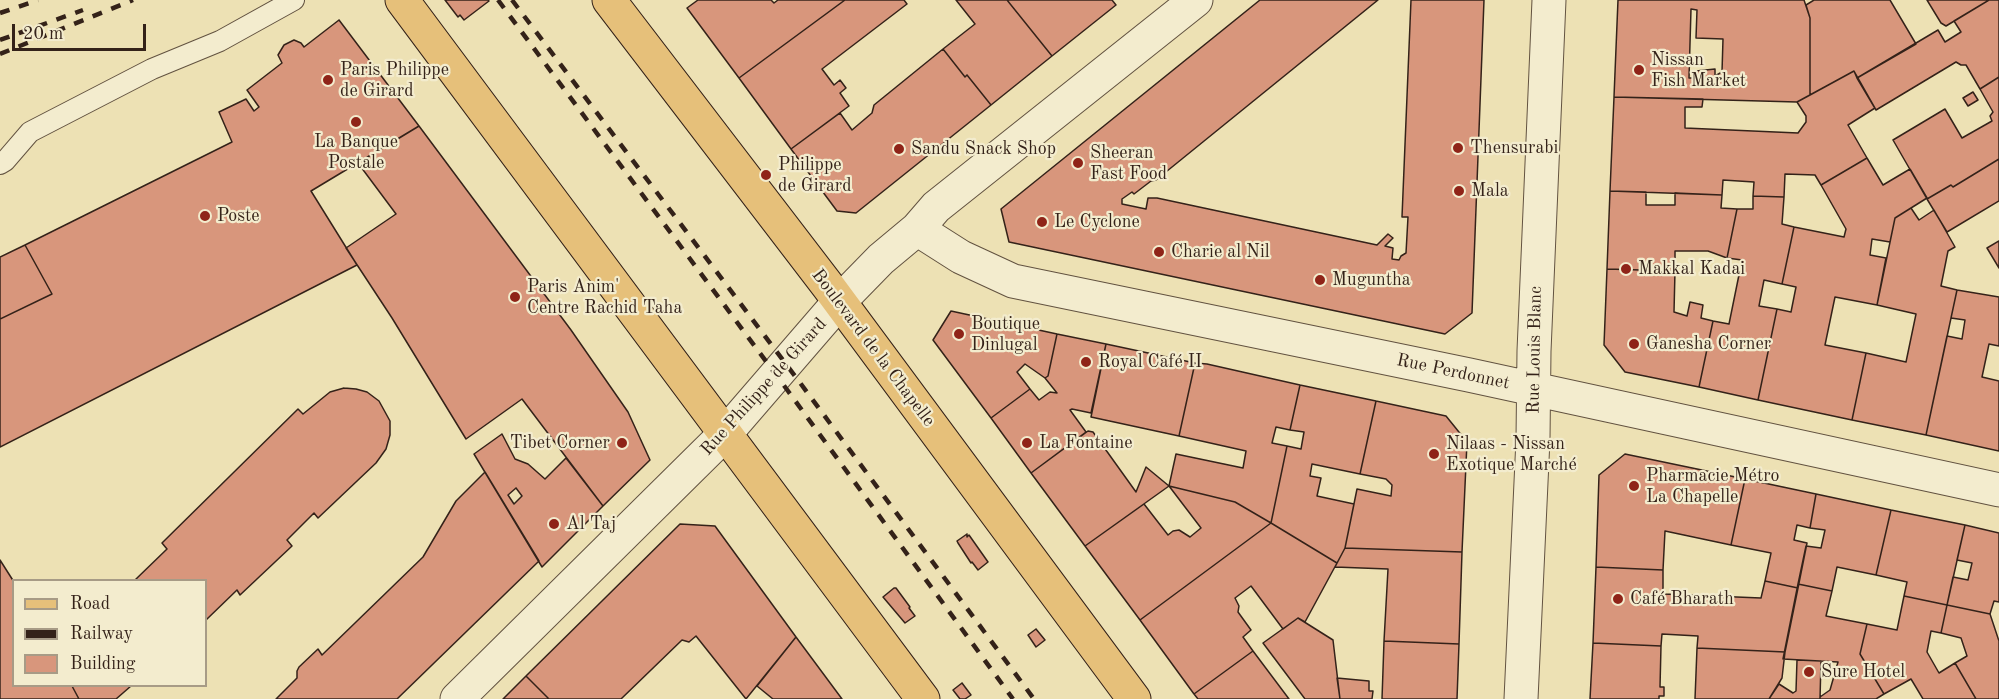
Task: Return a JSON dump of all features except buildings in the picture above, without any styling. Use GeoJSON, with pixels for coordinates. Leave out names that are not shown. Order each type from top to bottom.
{"type":"FeatureCollection","features":[{"type":"Feature","properties":{"kind":"main road"},"geometry":{"type":"LineString","coordinates":[[402,0],[923,699]]}},
{"type":"Feature","properties":{"kind":"main road","name":"Boulevard de la Chapelle"},"geometry":{"type":"LineString","coordinates":[[609,0],[839,302],[1134,699]]}},
{"type":"Feature","properties":{"kind":"street","name":"Rue Philippe de Girard"},"geometry":{"type":"LineString","coordinates":[[457,699],[725,435],[839,302],[881,259],[917,229],[936,207],[958,188],[1196,0]]}},
{"type":"Feature","properties":{"kind":"street","name":"Rue Louis Blanc"},"geometry":{"type":"LineString","coordinates":[[1521,699],[1549,0]]}},
{"type":"Feature","properties":{"kind":"street","name":"Rue Perdonnet"},"geometry":{"type":"LineString","coordinates":[[917,229],[961,257],[1013,281],[1534,389],[1999,490]]}},
{"type":"Feature","properties":{"kind":"lane"},"geometry":{"type":"LineString","coordinates":[[0,164],[30,132],[152,69],[220,41],[294,0]]}},
{"type":"Feature","properties":{"kind":"railway"},"geometry":{"type":"LineString","coordinates":[[0,13],[38,0]]}},
{"type":"Feature","properties":{"kind":"railway"},"geometry":{"type":"LineString","coordinates":[[0,54],[133,0]]}},
{"type":"Feature","properties":{"kind":"railway"},"geometry":{"type":"LineString","coordinates":[[498,0],[1013,699]]}},
{"type":"Feature","properties":{"kind":"railway"},"geometry":{"type":"LineString","coordinates":[[512,0],[1034,699]]}},
{"type":"Feature","properties":{"kind":"railway"},"geometry":{"type":"LineString","coordinates":[[0,40],[83,10]]}},
{"type":"Feature","properties":{"kind":"place","name":"Nissan Fish Market"},"geometry":{"type":"Point","coordinates":[1639,70]}},
{"type":"Feature","properties":{"kind":"place","name":"Paris Philippe de Girard"},"geometry":{"type":"Point","coordinates":[328,80]}},
{"type":"Feature","properties":{"kind":"place","name":"La Banque Postale"},"geometry":{"type":"Point","coordinates":[356,122]}},
{"type":"Feature","properties":{"kind":"place","name":"Thensurabi"},"geometry":{"type":"Point","coordinates":[1458,148]}},
{"type":"Feature","properties":{"kind":"place","name":"Sandu Snack Shop"},"geometry":{"type":"Point","coordinates":[899,149]}},
{"type":"Feature","properties":{"kind":"place","name":"Sheeran Fast Food"},"geometry":{"type":"Point","coordinates":[1078,163]}},
{"type":"Feature","properties":{"kind":"place","name":"Philippe de Girard"},"geometry":{"type":"Point","coordinates":[766,175]}},
{"type":"Feature","properties":{"kind":"place","name":"Mala"},"geometry":{"type":"Point","coordinates":[1459,191]}},
{"type":"Feature","properties":{"kind":"place","name":"Poste"},"geometry":{"type":"Point","coordinates":[205,216]}},
{"type":"Feature","properties":{"kind":"place","name":"Le Cyclone"},"geometry":{"type":"Point","coordinates":[1042,222]}},
{"type":"Feature","properties":{"kind":"place","name":"Charie al Nil"},"geometry":{"type":"Point","coordinates":[1159,252]}},
{"type":"Feature","properties":{"kind":"place","name":"Makkal Kadai"},"geometry":{"type":"Point","coordinates":[1626,269]}},
{"type":"Feature","properties":{"kind":"place","name":"Muguntha"},"geometry":{"type":"Point","coordinates":[1320,280]}},
{"type":"Feature","properties":{"kind":"place","name":"Paris Anim' Centre Rachid Taha"},"geometry":{"type":"Point","coordinates":[515,297]}},
{"type":"Feature","properties":{"kind":"place","name":"Boutique Dinlugal"},"geometry":{"type":"Point","coordinates":[959,334]}},
{"type":"Feature","properties":{"kind":"place","name":"Ganesha Corner"},"geometry":{"type":"Point","coordinates":[1634,344]}},
{"type":"Feature","properties":{"kind":"place","name":"Royal Café II"},"geometry":{"type":"Point","coordinates":[1086,362]}},
{"type":"Feature","properties":{"kind":"place","name":"Tibet Corner"},"geometry":{"type":"Point","coordinates":[622,443]}},
{"type":"Feature","properties":{"kind":"place","name":"La Fontaine"},"geometry":{"type":"Point","coordinates":[1027,443]}},
{"type":"Feature","properties":{"kind":"place","name":"Nilaas - Nissan Exotique Marché"},"geometry":{"type":"Point","coordinates":[1434,454]}},
{"type":"Feature","properties":{"kind":"place","name":"Pharmacie Métro La Chapelle"},"geometry":{"type":"Point","coordinates":[1634,486]}},
{"type":"Feature","properties":{"kind":"place","name":"Al Taj"},"geometry":{"type":"Point","coordinates":[554,524]}},
{"type":"Feature","properties":{"kind":"place","name":"Café Bharath"},"geometry":{"type":"Point","coordinates":[1618,599]}},
{"type":"Feature","properties":{"kind":"place","name":"Sure Hotel"},"geometry":{"type":"Point","coordinates":[1809,672]}}]}
